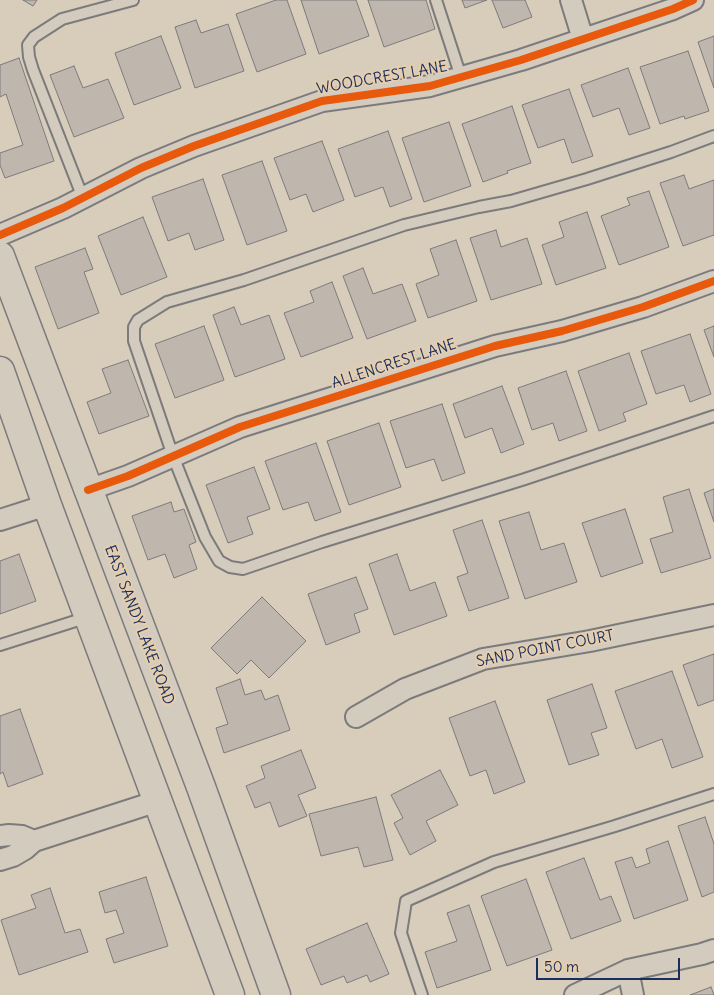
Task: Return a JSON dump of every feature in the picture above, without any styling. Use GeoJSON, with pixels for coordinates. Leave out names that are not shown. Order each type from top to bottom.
{"type":"FeatureCollection","features":[{"type":"Feature","properties":{"kind":"main road","name":"EAST SANDY LAKE ROAD"},"geometry":{"type":"LineString","coordinates":[[0,256],[201,787],[276,995]]}},
{"type":"Feature","properties":{"kind":"main road"},"geometry":{"type":"LineString","coordinates":[[0,372],[47,505],[230,995]]}},
{"type":"Feature","properties":{"kind":"street"},"geometry":{"type":"LineString","coordinates":[[571,0],[583,39]]}},
{"type":"Feature","properties":{"kind":"street","name":"WOODCREST LANE"},"geometry":{"type":"LineString","coordinates":[[0,235],[63,208],[142,168],[194,146],[322,101],[430,86],[521,60],[673,9],[694,0]]}},
{"type":"Feature","properties":{"kind":"street","name":"ALLENCREST LANE"},"geometry":{"type":"LineString","coordinates":[[88,490],[128,476],[240,427],[495,346],[562,331],[643,307],[714,281]]}},
{"type":"Feature","properties":{"kind":"street"},"geometry":{"type":"LineString","coordinates":[[0,520],[47,505]]}},
{"type":"Feature","properties":{"kind":"street","name":"SAND POINT COURT"},"geometry":{"type":"LineString","coordinates":[[356,717],[405,689],[483,659],[590,641],[714,615]]}},
{"type":"Feature","properties":{"kind":"street"},"geometry":{"type":"LineString","coordinates":[[0,860],[13,856],[25,849],[34,840],[158,801]]}},
{"type":"Feature","properties":{"kind":"street"},"geometry":{"type":"LineString","coordinates":[[0,836],[22,836],[34,840]]}},
{"type":"Feature","properties":{"kind":"street"},"geometry":{"type":"LineString","coordinates":[[575,995],[628,970],[714,950]]}},
{"type":"Feature","properties":{"kind":"street"},"geometry":{"type":"LineString","coordinates":[[628,970],[633,995]]}},
{"type":"Feature","properties":{"kind":"lane"},"geometry":{"type":"LineString","coordinates":[[83,198],[33,70],[28,45],[34,37],[62,19],[133,0]]}},
{"type":"Feature","properties":{"kind":"lane"},"geometry":{"type":"LineString","coordinates":[[436,0],[461,77]]}},
{"type":"Feature","properties":{"kind":"lane"},"geometry":{"type":"LineString","coordinates":[[714,136],[587,179],[521,198],[404,225],[244,280],[167,302],[138,320],[134,327],[134,341],[173,456],[205,537],[219,561],[230,567],[243,569],[322,542],[535,476],[714,416]]}},
{"type":"Feature","properties":{"kind":"lane"},"geometry":{"type":"LineString","coordinates":[[0,645],[89,616]]}},
{"type":"Feature","properties":{"kind":"lane"},"geometry":{"type":"LineString","coordinates":[[422,995],[401,933],[406,900],[494,862],[714,794]]}},
{"type":"Feature","properties":{"kind":"building"},"geometry":{"type":"Polygon","coordinates":[[[23,0],[37,0],[33,6],[23,0]]]}},
{"type":"Feature","properties":{"kind":"building"},"geometry":{"type":"Polygon","coordinates":[[[276,0],[287,0],[306,54],[257,72],[236,14],[276,0]]]}},
{"type":"Feature","properties":{"kind":"building"},"geometry":{"type":"Polygon","coordinates":[[[301,0],[356,0],[369,36],[319,54],[301,0]]]}},
{"type":"Feature","properties":{"kind":"building"},"geometry":{"type":"Polygon","coordinates":[[[368,0],[426,0],[435,29],[384,47],[368,0]]]}},
{"type":"Feature","properties":{"kind":"building"},"geometry":{"type":"Polygon","coordinates":[[[462,0],[487,0],[465,8],[462,0]]]}},
{"type":"Feature","properties":{"kind":"building"},"geometry":{"type":"Polygon","coordinates":[[[492,0],[525,0],[532,17],[503,28],[492,0]]]}},
{"type":"Feature","properties":{"kind":"building"},"geometry":{"type":"Polygon","coordinates":[[[196,20],[201,33],[228,24],[244,71],[195,88],[175,27],[196,20]]]}},
{"type":"Feature","properties":{"kind":"building"},"geometry":{"type":"Polygon","coordinates":[[[161,36],[181,88],[134,105],[115,53],[161,36]]]}},
{"type":"Feature","properties":{"kind":"building"},"geometry":{"type":"Polygon","coordinates":[[[714,36],[714,88],[698,42],[714,36]]]}},
{"type":"Feature","properties":{"kind":"building"},"geometry":{"type":"Polygon","coordinates":[[[688,51],[709,111],[685,119],[684,116],[660,124],[640,67],[688,51]]]}},
{"type":"Feature","properties":{"kind":"building"},"geometry":{"type":"Polygon","coordinates":[[[19,58],[54,161],[5,178],[0,165],[0,153],[23,145],[6,94],[0,97],[0,65],[19,58]]]}},
{"type":"Feature","properties":{"kind":"building"},"geometry":{"type":"Polygon","coordinates":[[[74,66],[83,88],[108,79],[124,118],[74,137],[50,75],[74,66]]]}},
{"type":"Feature","properties":{"kind":"building"},"geometry":{"type":"Polygon","coordinates":[[[628,68],[650,128],[629,135],[619,108],[593,117],[581,85],[628,68]]]}},
{"type":"Feature","properties":{"kind":"building"},"geometry":{"type":"Polygon","coordinates":[[[569,89],[593,156],[572,163],[564,139],[538,148],[522,105],[569,89]]]}},
{"type":"Feature","properties":{"kind":"building"},"geometry":{"type":"Polygon","coordinates":[[[512,106],[531,163],[483,182],[462,124],[512,106]]]}},
{"type":"Feature","properties":{"kind":"building"},"geometry":{"type":"Polygon","coordinates":[[[449,122],[471,186],[424,202],[402,138],[449,122]]]}},
{"type":"Feature","properties":{"kind":"building"},"geometry":{"type":"Polygon","coordinates":[[[388,131],[412,199],[390,207],[383,187],[355,197],[338,149],[388,131]]]}},
{"type":"Feature","properties":{"kind":"building"},"geometry":{"type":"Polygon","coordinates":[[[322,141],[344,200],[313,212],[306,194],[290,200],[274,158],[322,141]]]}},
{"type":"Feature","properties":{"kind":"building"},"geometry":{"type":"Polygon","coordinates":[[[262,161],[287,231],[247,245],[222,175],[262,161]]]}},
{"type":"Feature","properties":{"kind":"building"},"geometry":{"type":"Polygon","coordinates":[[[684,175],[689,189],[714,180],[714,235],[683,246],[660,183],[684,175]]]}},
{"type":"Feature","properties":{"kind":"building"},"geometry":{"type":"Polygon","coordinates":[[[203,179],[224,240],[195,250],[189,233],[168,241],[152,197],[203,179]]]}},
{"type":"Feature","properties":{"kind":"building"},"geometry":{"type":"Polygon","coordinates":[[[649,191],[669,247],[619,265],[601,216],[630,205],[627,198],[649,191]]]}},
{"type":"Feature","properties":{"kind":"building"},"geometry":{"type":"Polygon","coordinates":[[[587,212],[606,268],[556,285],[542,245],[564,237],[559,222],[587,212]]]}},
{"type":"Feature","properties":{"kind":"building"},"geometry":{"type":"Polygon","coordinates":[[[143,217],[167,277],[121,295],[98,236],[143,217]]]}},
{"type":"Feature","properties":{"kind":"building"},"geometry":{"type":"Polygon","coordinates":[[[496,230],[501,247],[527,238],[542,284],[491,300],[470,238],[496,230]]]}},
{"type":"Feature","properties":{"kind":"building"},"geometry":{"type":"Polygon","coordinates":[[[456,240],[477,301],[428,318],[416,284],[439,275],[430,249],[456,240]]]}},
{"type":"Feature","properties":{"kind":"building"},"geometry":{"type":"Polygon","coordinates":[[[85,248],[93,269],[84,272],[99,313],[58,329],[35,267],[85,248]]]}},
{"type":"Feature","properties":{"kind":"building"},"geometry":{"type":"Polygon","coordinates":[[[363,268],[373,294],[402,284],[416,321],[367,339],[343,276],[363,268]]]}},
{"type":"Feature","properties":{"kind":"building"},"geometry":{"type":"Polygon","coordinates":[[[332,282],[353,338],[301,357],[284,313],[314,302],[310,291],[332,282]]]}},
{"type":"Feature","properties":{"kind":"building"},"geometry":{"type":"Polygon","coordinates":[[[234,307],[241,325],[269,315],[285,359],[235,377],[213,315],[234,307]]]}},
{"type":"Feature","properties":{"kind":"building"},"geometry":{"type":"Polygon","coordinates":[[[204,326],[224,380],[175,398],[155,344],[204,326]]]}},
{"type":"Feature","properties":{"kind":"building"},"geometry":{"type":"Polygon","coordinates":[[[714,326],[714,357],[704,330],[714,326]]]}},
{"type":"Feature","properties":{"kind":"building"},"geometry":{"type":"Polygon","coordinates":[[[690,334],[711,394],[690,402],[684,385],[656,394],[641,351],[690,334]]]}},
{"type":"Feature","properties":{"kind":"building"},"geometry":{"type":"Polygon","coordinates":[[[629,353],[647,404],[623,413],[626,421],[599,431],[578,371],[629,353]]]}},
{"type":"Feature","properties":{"kind":"building"},"geometry":{"type":"Polygon","coordinates":[[[128,360],[149,416],[99,434],[87,402],[111,393],[102,369],[128,360]]]}},
{"type":"Feature","properties":{"kind":"building"},"geometry":{"type":"Polygon","coordinates":[[[566,371],[587,431],[559,441],[553,423],[532,430],[518,388],[566,371]]]}},
{"type":"Feature","properties":{"kind":"building"},"geometry":{"type":"Polygon","coordinates":[[[502,386],[524,444],[501,453],[492,428],[465,438],[453,404],[502,386]]]}},
{"type":"Feature","properties":{"kind":"building"},"geometry":{"type":"Polygon","coordinates":[[[442,404],[465,473],[442,481],[434,459],[406,468],[390,421],[442,404]]]}},
{"type":"Feature","properties":{"kind":"building"},"geometry":{"type":"Polygon","coordinates":[[[379,423],[401,487],[349,505],[327,441],[379,423]]]}},
{"type":"Feature","properties":{"kind":"building"},"geometry":{"type":"Polygon","coordinates":[[[316,443],[341,512],[315,521],[308,502],[283,510],[265,461],[316,443]]]}},
{"type":"Feature","properties":{"kind":"building"},"geometry":{"type":"Polygon","coordinates":[[[254,467],[270,509],[247,517],[253,534],[228,543],[206,485],[254,467]]]}},
{"type":"Feature","properties":{"kind":"building"},"geometry":{"type":"Polygon","coordinates":[[[689,489],[711,558],[661,573],[650,539],[673,532],[663,497],[689,489]]]}},
{"type":"Feature","properties":{"kind":"building"},"geometry":{"type":"Polygon","coordinates":[[[714,489],[714,522],[704,493],[714,489]]]}},
{"type":"Feature","properties":{"kind":"building"},"geometry":{"type":"Polygon","coordinates":[[[171,502],[174,512],[184,509],[196,542],[189,545],[197,569],[174,578],[165,554],[148,560],[132,516],[171,502]]]}},
{"type":"Feature","properties":{"kind":"building"},"geometry":{"type":"Polygon","coordinates":[[[625,509],[643,563],[601,577],[582,523],[625,509]]]}},
{"type":"Feature","properties":{"kind":"building"},"geometry":{"type":"Polygon","coordinates":[[[529,512],[541,550],[564,543],[577,582],[525,599],[499,521],[529,512]]]}},
{"type":"Feature","properties":{"kind":"building"},"geometry":{"type":"Polygon","coordinates":[[[482,520],[509,598],[469,611],[457,577],[468,573],[453,530],[482,520]]]}},
{"type":"Feature","properties":{"kind":"building"},"geometry":{"type":"Polygon","coordinates":[[[19,554],[36,601],[0,614],[0,561],[19,554]]]}},
{"type":"Feature","properties":{"kind":"building"},"geometry":{"type":"Polygon","coordinates":[[[397,554],[410,591],[435,582],[447,616],[394,635],[369,564],[397,554]]]}},
{"type":"Feature","properties":{"kind":"building"},"geometry":{"type":"Polygon","coordinates":[[[356,577],[368,609],[354,614],[360,632],[326,645],[308,594],[356,577]]]}},
{"type":"Feature","properties":{"kind":"building"},"geometry":{"type":"Polygon","coordinates":[[[262,597],[306,641],[269,678],[251,660],[237,674],[211,648],[262,597]]]}},
{"type":"Feature","properties":{"kind":"building"},"geometry":{"type":"Polygon","coordinates":[[[714,654],[714,700],[698,706],[683,665],[714,654]]]}},
{"type":"Feature","properties":{"kind":"building"},"geometry":{"type":"Polygon","coordinates":[[[672,671],[703,757],[672,768],[662,739],[636,749],[615,691],[672,671]]]}},
{"type":"Feature","properties":{"kind":"building"},"geometry":{"type":"Polygon","coordinates":[[[240,679],[245,695],[261,690],[265,700],[278,695],[290,730],[224,753],[216,728],[228,724],[216,688],[240,679]]]}},
{"type":"Feature","properties":{"kind":"building"},"geometry":{"type":"Polygon","coordinates":[[[592,684],[607,728],[591,733],[599,755],[569,765],[547,700],[592,684]]]}},
{"type":"Feature","properties":{"kind":"building"},"geometry":{"type":"Polygon","coordinates":[[[495,701],[525,782],[494,794],[486,770],[470,776],[449,718],[495,701]]]}},
{"type":"Feature","properties":{"kind":"building"},"geometry":{"type":"Polygon","coordinates":[[[20,709],[43,774],[8,787],[3,772],[0,774],[0,716],[20,709]]]}},
{"type":"Feature","properties":{"kind":"building"},"geometry":{"type":"Polygon","coordinates":[[[301,750],[316,788],[298,795],[307,816],[279,827],[270,802],[255,808],[246,786],[265,778],[261,766],[301,750]]]}},
{"type":"Feature","properties":{"kind":"building"},"geometry":{"type":"Polygon","coordinates":[[[440,770],[458,805],[426,821],[436,841],[410,855],[394,823],[403,818],[391,795],[440,770]]]}},
{"type":"Feature","properties":{"kind":"building"},"geometry":{"type":"Polygon","coordinates":[[[376,797],[393,860],[364,867],[358,847],[321,856],[309,814],[376,797]]]}},
{"type":"Feature","properties":{"kind":"building"},"geometry":{"type":"Polygon","coordinates":[[[705,817],[714,844],[714,892],[702,897],[678,826],[705,817]]]}},
{"type":"Feature","properties":{"kind":"building"},"geometry":{"type":"Polygon","coordinates":[[[668,841],[688,900],[634,919],[615,862],[632,857],[636,868],[650,863],[646,849],[668,841]]]}},
{"type":"Feature","properties":{"kind":"building"},"geometry":{"type":"Polygon","coordinates":[[[584,858],[600,900],[611,896],[621,921],[571,939],[546,872],[584,858]]]}},
{"type":"Feature","properties":{"kind":"building"},"geometry":{"type":"Polygon","coordinates":[[[146,877],[168,946],[114,963],[106,939],[124,933],[116,910],[105,913],[99,892],[146,877]]]}},
{"type":"Feature","properties":{"kind":"building"},"geometry":{"type":"Polygon","coordinates":[[[526,879],[552,950],[507,966],[481,896],[526,879]]]}},
{"type":"Feature","properties":{"kind":"building"},"geometry":{"type":"Polygon","coordinates":[[[50,888],[65,933],[80,929],[88,952],[19,975],[1,920],[36,908],[31,895],[50,888]]]}},
{"type":"Feature","properties":{"kind":"building"},"geometry":{"type":"Polygon","coordinates":[[[469,905],[491,970],[437,988],[425,952],[457,941],[447,913],[469,905]]]}},
{"type":"Feature","properties":{"kind":"building"},"geometry":{"type":"Polygon","coordinates":[[[367,923],[389,974],[370,982],[367,975],[347,983],[344,976],[321,985],[306,949],[367,923]]]}},
{"type":"Feature","properties":{"kind":"building"},"geometry":{"type":"Polygon","coordinates":[[[711,987],[714,995],[690,995],[711,987]]]}},
{"type":"Feature","properties":{"kind":"cycle path"},"geometry":{"type":"LineString","coordinates":[[0,235],[63,208],[141,168],[194,146],[322,101],[430,86],[521,60],[673,9],[693,0]]}},
{"type":"Feature","properties":{"kind":"cycle path"},"geometry":{"type":"LineString","coordinates":[[88,490],[128,476],[240,427],[495,346],[562,331],[643,307],[714,281]]}}]}
